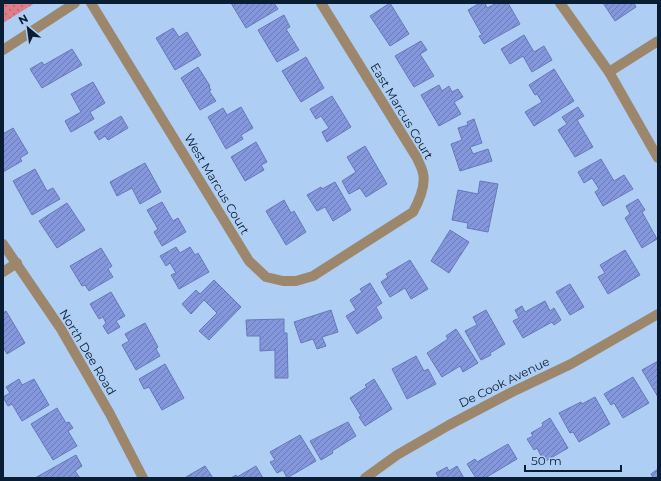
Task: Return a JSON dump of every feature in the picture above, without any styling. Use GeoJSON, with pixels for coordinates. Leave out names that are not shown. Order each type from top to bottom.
{"type":"FeatureCollection","features":[{"type":"Feature","properties":{"kind":"street"},"geometry":{"type":"LineString","coordinates":[[3,50],[75,3]]}},
{"type":"Feature","properties":{"kind":"street","name":"West Marcus Court"},"geometry":{"type":"LineString","coordinates":[[91,3],[249,261],[266,277],[283,281],[296,281],[313,276],[370,240]]}},
{"type":"Feature","properties":{"kind":"street","name":"East Marcus Court"},"geometry":{"type":"LineString","coordinates":[[321,3],[417,158],[423,173],[420,199],[413,212],[370,240]]}},
{"type":"Feature","properties":{"kind":"street"},"geometry":{"type":"LineString","coordinates":[[560,3],[609,72],[658,158]]}},
{"type":"Feature","properties":{"kind":"street"},"geometry":{"type":"LineString","coordinates":[[609,72],[658,40]]}},
{"type":"Feature","properties":{"kind":"street","name":"North Dee Road"},"geometry":{"type":"LineString","coordinates":[[3,244],[60,329],[110,414],[142,478]]}},
{"type":"Feature","properties":{"kind":"street"},"geometry":{"type":"LineString","coordinates":[[3,272],[17,264]]}},
{"type":"Feature","properties":{"kind":"street","name":"De Cook Avenue"},"geometry":{"type":"LineString","coordinates":[[365,478],[397,455],[449,424],[571,364],[658,314]]}},
{"type":"Feature","properties":{"kind":"shaded area"},"geometry":{"type":"Polygon","coordinates":[[[3,3],[35,3],[3,23],[3,3]]]}},
{"type":"Feature","properties":{"kind":"building"},"geometry":{"type":"Polygon","coordinates":[[[231,3],[274,3],[278,9],[246,28],[231,3]]]}},
{"type":"Feature","properties":{"kind":"building"},"geometry":{"type":"Polygon","coordinates":[[[390,3],[409,34],[390,46],[370,16],[390,3]]]}},
{"type":"Feature","properties":{"kind":"building"},"geometry":{"type":"Polygon","coordinates":[[[480,3],[485,3],[487,8],[497,3],[508,3],[520,24],[484,44],[479,36],[482,35],[468,10],[480,3]]]}},
{"type":"Feature","properties":{"kind":"building"},"geometry":{"type":"Polygon","coordinates":[[[603,3],[634,3],[636,7],[615,21],[603,3]]]}},
{"type":"Feature","properties":{"kind":"building"},"geometry":{"type":"Polygon","coordinates":[[[284,15],[290,27],[286,29],[299,50],[277,62],[258,30],[284,15]]]}},
{"type":"Feature","properties":{"kind":"building"},"geometry":{"type":"Polygon","coordinates":[[[173,28],[179,37],[187,32],[201,55],[175,70],[156,38],[173,28]]]}},
{"type":"Feature","properties":{"kind":"building"},"geometry":{"type":"Polygon","coordinates":[[[524,35],[534,52],[544,46],[552,60],[532,72],[523,56],[510,64],[501,49],[524,35]]]}},
{"type":"Feature","properties":{"kind":"building"},"geometry":{"type":"Polygon","coordinates":[[[421,41],[427,50],[420,54],[434,76],[414,87],[395,56],[421,41]]]}},
{"type":"Feature","properties":{"kind":"building"},"geometry":{"type":"Polygon","coordinates":[[[72,49],[82,65],[42,88],[30,69],[42,62],[44,65],[72,49]]]}},
{"type":"Feature","properties":{"kind":"building"},"geometry":{"type":"Polygon","coordinates":[[[306,57],[324,88],[301,102],[282,71],[306,57]]]}},
{"type":"Feature","properties":{"kind":"building"},"geometry":{"type":"Polygon","coordinates":[[[198,67],[210,86],[209,87],[211,90],[209,91],[216,101],[200,110],[181,78],[198,67]]]}},
{"type":"Feature","properties":{"kind":"building"},"geometry":{"type":"Polygon","coordinates":[[[554,69],[574,101],[534,126],[525,112],[542,102],[537,94],[535,95],[529,85],[554,69]]]}},
{"type":"Feature","properties":{"kind":"building"},"geometry":{"type":"Polygon","coordinates":[[[93,82],[105,103],[90,112],[94,119],[71,132],[65,121],[81,112],[71,94],[93,82]]]}},
{"type":"Feature","properties":{"kind":"building"},"geometry":{"type":"Polygon","coordinates":[[[439,85],[442,91],[449,86],[452,92],[458,89],[463,97],[454,102],[461,114],[439,126],[421,95],[439,85]]]}},
{"type":"Feature","properties":{"kind":"building"},"geometry":{"type":"Polygon","coordinates":[[[332,96],[351,127],[327,142],[322,132],[329,128],[321,116],[316,119],[310,109],[332,96]]]}},
{"type":"Feature","properties":{"kind":"building"},"geometry":{"type":"Polygon","coordinates":[[[241,107],[253,128],[241,135],[243,139],[226,149],[208,117],[223,108],[227,115],[241,107]]]}},
{"type":"Feature","properties":{"kind":"building"},"geometry":{"type":"Polygon","coordinates":[[[578,107],[584,116],[577,120],[593,147],[575,157],[558,130],[567,124],[562,117],[578,107]]]}},
{"type":"Feature","properties":{"kind":"building"},"geometry":{"type":"Polygon","coordinates":[[[121,116],[128,128],[108,140],[105,136],[99,140],[94,132],[121,116]]]}},
{"type":"Feature","properties":{"kind":"building"},"geometry":{"type":"Polygon","coordinates":[[[474,119],[482,143],[470,147],[473,154],[488,149],[492,161],[460,171],[451,144],[462,140],[458,128],[468,125],[467,122],[474,119]]]}},
{"type":"Feature","properties":{"kind":"building"},"geometry":{"type":"Polygon","coordinates":[[[13,128],[28,153],[20,158],[22,161],[3,172],[3,134],[13,128]]]}},
{"type":"Feature","properties":{"kind":"building"},"geometry":{"type":"Polygon","coordinates":[[[256,142],[267,162],[261,165],[264,170],[245,181],[231,157],[256,142]]]}},
{"type":"Feature","properties":{"kind":"building"},"geometry":{"type":"Polygon","coordinates":[[[365,146],[387,184],[366,197],[360,188],[349,194],[342,181],[356,172],[347,157],[365,146]]]}},
{"type":"Feature","properties":{"kind":"building"},"geometry":{"type":"Polygon","coordinates":[[[601,159],[614,181],[624,175],[633,189],[603,206],[595,192],[599,189],[592,178],[584,183],[578,172],[601,159]]]}},
{"type":"Feature","properties":{"kind":"building"},"geometry":{"type":"Polygon","coordinates":[[[145,163],[161,192],[140,204],[132,188],[117,196],[110,182],[145,163]]]}},
{"type":"Feature","properties":{"kind":"building"},"geometry":{"type":"Polygon","coordinates":[[[35,169],[47,191],[53,188],[60,199],[32,215],[13,181],[35,169]]]}},
{"type":"Feature","properties":{"kind":"building"},"geometry":{"type":"Polygon","coordinates":[[[480,181],[498,184],[488,232],[467,228],[468,223],[452,220],[458,190],[478,194],[480,181]]]}},
{"type":"Feature","properties":{"kind":"building"},"geometry":{"type":"Polygon","coordinates":[[[335,182],[351,210],[333,221],[325,207],[317,211],[307,195],[321,187],[322,189],[335,182]]]}},
{"type":"Feature","properties":{"kind":"building"},"geometry":{"type":"Polygon","coordinates":[[[638,199],[645,210],[642,212],[657,239],[642,248],[625,218],[630,214],[626,206],[638,199]]]}},
{"type":"Feature","properties":{"kind":"building"},"geometry":{"type":"Polygon","coordinates":[[[284,200],[291,213],[294,211],[306,232],[286,245],[266,211],[284,200]]]}},
{"type":"Feature","properties":{"kind":"building"},"geometry":{"type":"Polygon","coordinates":[[[162,202],[173,221],[178,218],[186,232],[162,246],[154,232],[158,229],[147,210],[162,202]]]}},
{"type":"Feature","properties":{"kind":"building"},"geometry":{"type":"Polygon","coordinates":[[[67,203],[85,230],[57,248],[39,221],[67,203]]]}},
{"type":"Feature","properties":{"kind":"building"},"geometry":{"type":"Polygon","coordinates":[[[450,230],[469,242],[449,273],[431,261],[450,230]]]}},
{"type":"Feature","properties":{"kind":"building"},"geometry":{"type":"Polygon","coordinates":[[[176,247],[180,253],[190,247],[195,255],[198,253],[209,272],[179,289],[171,275],[176,273],[170,263],[166,266],[160,256],[176,247]]]}},
{"type":"Feature","properties":{"kind":"building"},"geometry":{"type":"Polygon","coordinates":[[[101,248],[112,266],[108,269],[113,277],[89,291],[85,285],[82,286],[70,266],[101,248]]]}},
{"type":"Feature","properties":{"kind":"building"},"geometry":{"type":"Polygon","coordinates":[[[625,250],[640,275],[608,294],[598,277],[605,273],[600,265],[625,250]]]}},
{"type":"Feature","properties":{"kind":"building"},"geometry":{"type":"Polygon","coordinates":[[[410,260],[428,289],[411,299],[405,288],[390,297],[381,282],[388,277],[386,274],[410,260]]]}},
{"type":"Feature","properties":{"kind":"building"},"geometry":{"type":"Polygon","coordinates":[[[214,280],[241,307],[209,340],[199,331],[217,313],[204,300],[191,314],[182,304],[196,290],[200,294],[214,280]]]}},
{"type":"Feature","properties":{"kind":"building"},"geometry":{"type":"Polygon","coordinates":[[[370,283],[382,303],[376,307],[382,318],[357,334],[346,316],[356,310],[350,300],[362,292],[360,289],[370,283]]]}},
{"type":"Feature","properties":{"kind":"building"},"geometry":{"type":"Polygon","coordinates":[[[570,284],[584,307],[570,315],[556,292],[570,284]]]}},
{"type":"Feature","properties":{"kind":"building"},"geometry":{"type":"Polygon","coordinates":[[[111,292],[125,316],[116,321],[120,327],[108,334],[103,326],[106,323],[103,317],[99,319],[90,304],[111,292]]]}},
{"type":"Feature","properties":{"kind":"building"},"geometry":{"type":"Polygon","coordinates":[[[545,301],[550,311],[554,308],[561,320],[554,325],[552,322],[523,338],[513,321],[519,318],[515,310],[522,306],[525,312],[545,301]]]}},
{"type":"Feature","properties":{"kind":"building"},"geometry":{"type":"Polygon","coordinates":[[[331,310],[338,332],[322,337],[326,346],[317,349],[313,339],[301,343],[294,322],[331,310]]]}},
{"type":"Feature","properties":{"kind":"building"},"geometry":{"type":"Polygon","coordinates":[[[486,310],[505,344],[490,353],[491,355],[481,360],[465,331],[477,325],[473,317],[486,310]]]}},
{"type":"Feature","properties":{"kind":"building"},"geometry":{"type":"Polygon","coordinates":[[[6,311],[25,343],[7,354],[3,347],[3,313],[6,311]]]}},
{"type":"Feature","properties":{"kind":"building"},"geometry":{"type":"Polygon","coordinates":[[[284,319],[284,333],[287,333],[288,378],[275,378],[275,350],[260,351],[260,336],[247,336],[246,320],[284,319]]]}},
{"type":"Feature","properties":{"kind":"building"},"geometry":{"type":"Polygon","coordinates":[[[145,323],[158,347],[156,349],[160,356],[136,370],[122,345],[129,341],[125,334],[145,323]]]}},
{"type":"Feature","properties":{"kind":"building"},"geometry":{"type":"Polygon","coordinates":[[[456,329],[478,363],[463,372],[460,366],[442,377],[427,353],[448,339],[446,336],[456,329]]]}},
{"type":"Feature","properties":{"kind":"building"},"geometry":{"type":"Polygon","coordinates":[[[416,356],[424,371],[428,369],[436,384],[407,399],[392,369],[416,356]]]}},
{"type":"Feature","properties":{"kind":"building"},"geometry":{"type":"Polygon","coordinates":[[[658,361],[658,397],[642,370],[658,361]]]}},
{"type":"Feature","properties":{"kind":"building"},"geometry":{"type":"Polygon","coordinates":[[[165,364],[184,398],[162,410],[149,387],[144,389],[139,379],[165,364]]]}},
{"type":"Feature","properties":{"kind":"building"},"geometry":{"type":"Polygon","coordinates":[[[633,377],[649,403],[623,418],[614,403],[611,405],[604,394],[633,377]]]}},
{"type":"Feature","properties":{"kind":"building"},"geometry":{"type":"Polygon","coordinates":[[[19,379],[22,385],[34,379],[49,405],[22,421],[12,404],[8,406],[3,397],[10,393],[6,387],[19,379]]]}},
{"type":"Feature","properties":{"kind":"building"},"geometry":{"type":"Polygon","coordinates":[[[374,379],[392,409],[365,426],[350,398],[367,387],[365,385],[374,379]]]}},
{"type":"Feature","properties":{"kind":"building"},"geometry":{"type":"Polygon","coordinates":[[[595,397],[610,424],[579,442],[573,432],[570,433],[559,413],[595,397]]]}},
{"type":"Feature","properties":{"kind":"building"},"geometry":{"type":"Polygon","coordinates":[[[57,408],[66,423],[69,422],[73,428],[68,431],[77,446],[53,460],[31,424],[57,408]]]}},
{"type":"Feature","properties":{"kind":"building"},"geometry":{"type":"Polygon","coordinates":[[[550,418],[568,448],[544,462],[537,448],[534,450],[527,439],[533,436],[531,433],[543,426],[542,423],[550,418]]]}},
{"type":"Feature","properties":{"kind":"building"},"geometry":{"type":"Polygon","coordinates":[[[348,422],[356,436],[332,451],[333,453],[321,460],[310,441],[348,422]]]}},
{"type":"Feature","properties":{"kind":"building"},"geometry":{"type":"Polygon","coordinates":[[[300,435],[316,461],[287,478],[283,470],[277,473],[270,462],[275,460],[270,452],[300,435]]]}},
{"type":"Feature","properties":{"kind":"building"},"geometry":{"type":"Polygon","coordinates":[[[508,444],[517,459],[485,478],[476,478],[467,464],[475,459],[477,462],[508,444]]]}},
{"type":"Feature","properties":{"kind":"building"},"geometry":{"type":"Polygon","coordinates":[[[76,455],[82,466],[75,471],[80,478],[35,478],[76,455]]]}},
{"type":"Feature","properties":{"kind":"building"},"geometry":{"type":"Polygon","coordinates":[[[205,466],[213,478],[186,477],[205,466]]]}},
{"type":"Feature","properties":{"kind":"building"},"geometry":{"type":"Polygon","coordinates":[[[256,466],[263,478],[231,478],[236,475],[237,477],[256,466]]]}},
{"type":"Feature","properties":{"kind":"building"},"geometry":{"type":"Polygon","coordinates":[[[457,466],[464,478],[439,478],[436,473],[447,467],[449,471],[457,466]]]}},
{"type":"Feature","properties":{"kind":"building"},"geometry":{"type":"Polygon","coordinates":[[[658,469],[658,478],[653,478],[651,474],[658,469]]]}}]}
